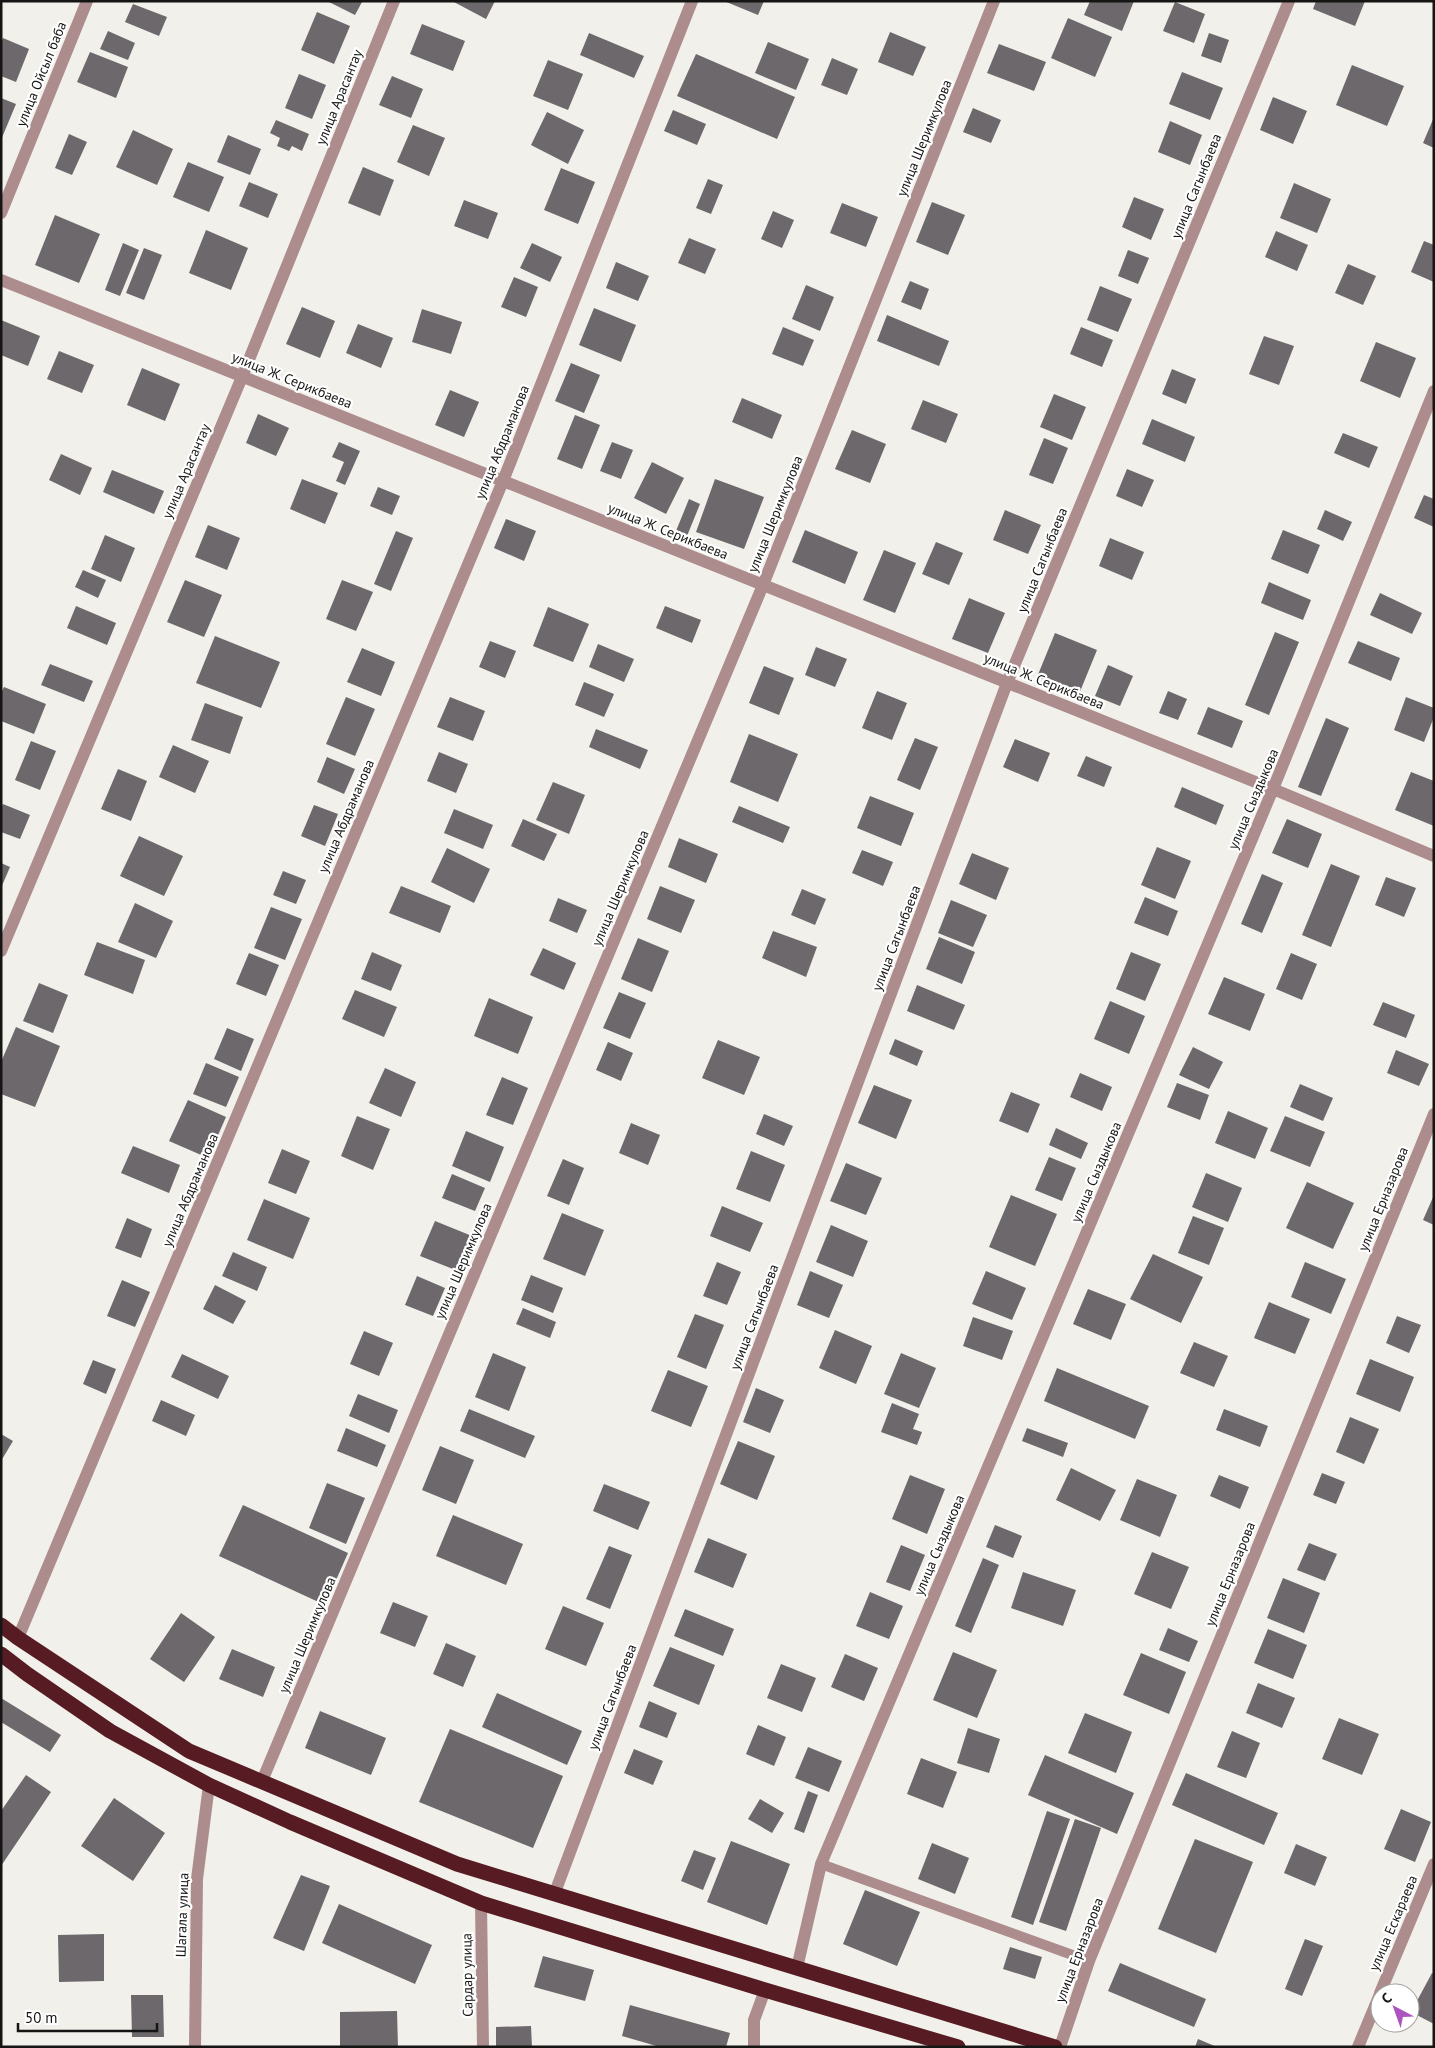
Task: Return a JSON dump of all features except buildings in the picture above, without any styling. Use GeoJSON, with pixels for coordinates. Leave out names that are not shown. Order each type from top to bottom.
{"type":"FeatureCollection","features":[{"type":"Feature","properties":{"kind":"highway"},"geometry":{"type":"LineString","coordinates":[[1,1625],[189,1751],[457,1864],[1055,2047]]}},
{"type":"Feature","properties":{"kind":"highway"},"geometry":{"type":"LineString","coordinates":[[1,1654],[27,1674],[110,1730],[209,1785],[290,1822],[481,1903],[958,2047]]}},
{"type":"Feature","properties":{"kind":"street","name":"улица Ойсыл баба"},"geometry":{"type":"LineString","coordinates":[[1,213],[86,1]]}},
{"type":"Feature","properties":{"kind":"street","name":"улица Арасантау"},"geometry":{"type":"LineString","coordinates":[[1,951],[242,377],[394,1]]}},
{"type":"Feature","properties":{"kind":"street","name":"улица Абдраманова"},"geometry":{"type":"LineString","coordinates":[[18,1638],[503,481],[692,1]]}},
{"type":"Feature","properties":{"kind":"street","name":"улица Шеримкулова"},"geometry":{"type":"LineString","coordinates":[[262,1781],[763,585],[994,1]]}},
{"type":"Feature","properties":{"kind":"street","name":"улица Сагынбаева"},"geometry":{"type":"LineString","coordinates":[[554,1895],[1007,683],[1289,1]]}},
{"type":"Feature","properties":{"kind":"street","name":"улица Ж. Серикбаева"},"geometry":{"type":"LineString","coordinates":[[1,280],[1434,856]]}},
{"type":"Feature","properties":{"kind":"street","name":"улица Сыздыкова"},"geometry":{"type":"LineString","coordinates":[[797,1968],[821,1864],[1273,790],[1434,391]]}},
{"type":"Feature","properties":{"kind":"street","name":"улица Ерназарова"},"geometry":{"type":"LineString","coordinates":[[1060,2047],[1089,1960],[1434,1114]]}},
{"type":"Feature","properties":{"kind":"street","name":"Шагала улица"},"geometry":{"type":"LineString","coordinates":[[195,2047],[197,1879],[209,1785]]}},
{"type":"Feature","properties":{"kind":"street","name":"улица Ескараева"},"geometry":{"type":"LineString","coordinates":[[1385,1983],[1434,1864]]}},
{"type":"Feature","properties":{"kind":"street","name":"Сардар улица"},"geometry":{"type":"LineString","coordinates":[[481,1903],[483,2047]]}},
{"type":"Feature","properties":{"kind":"street"},"geometry":{"type":"LineString","coordinates":[[754,2047],[754,2020],[765,1990]]}},
{"type":"Feature","properties":{"kind":"street","name":"улица Ескараева"},"geometry":{"type":"LineString","coordinates":[[1358,2047],[1370,2018]]}},
{"type":"Feature","properties":{"kind":"lane"},"geometry":{"type":"LineString","coordinates":[[821,1864],[1089,1960]]}}]}
